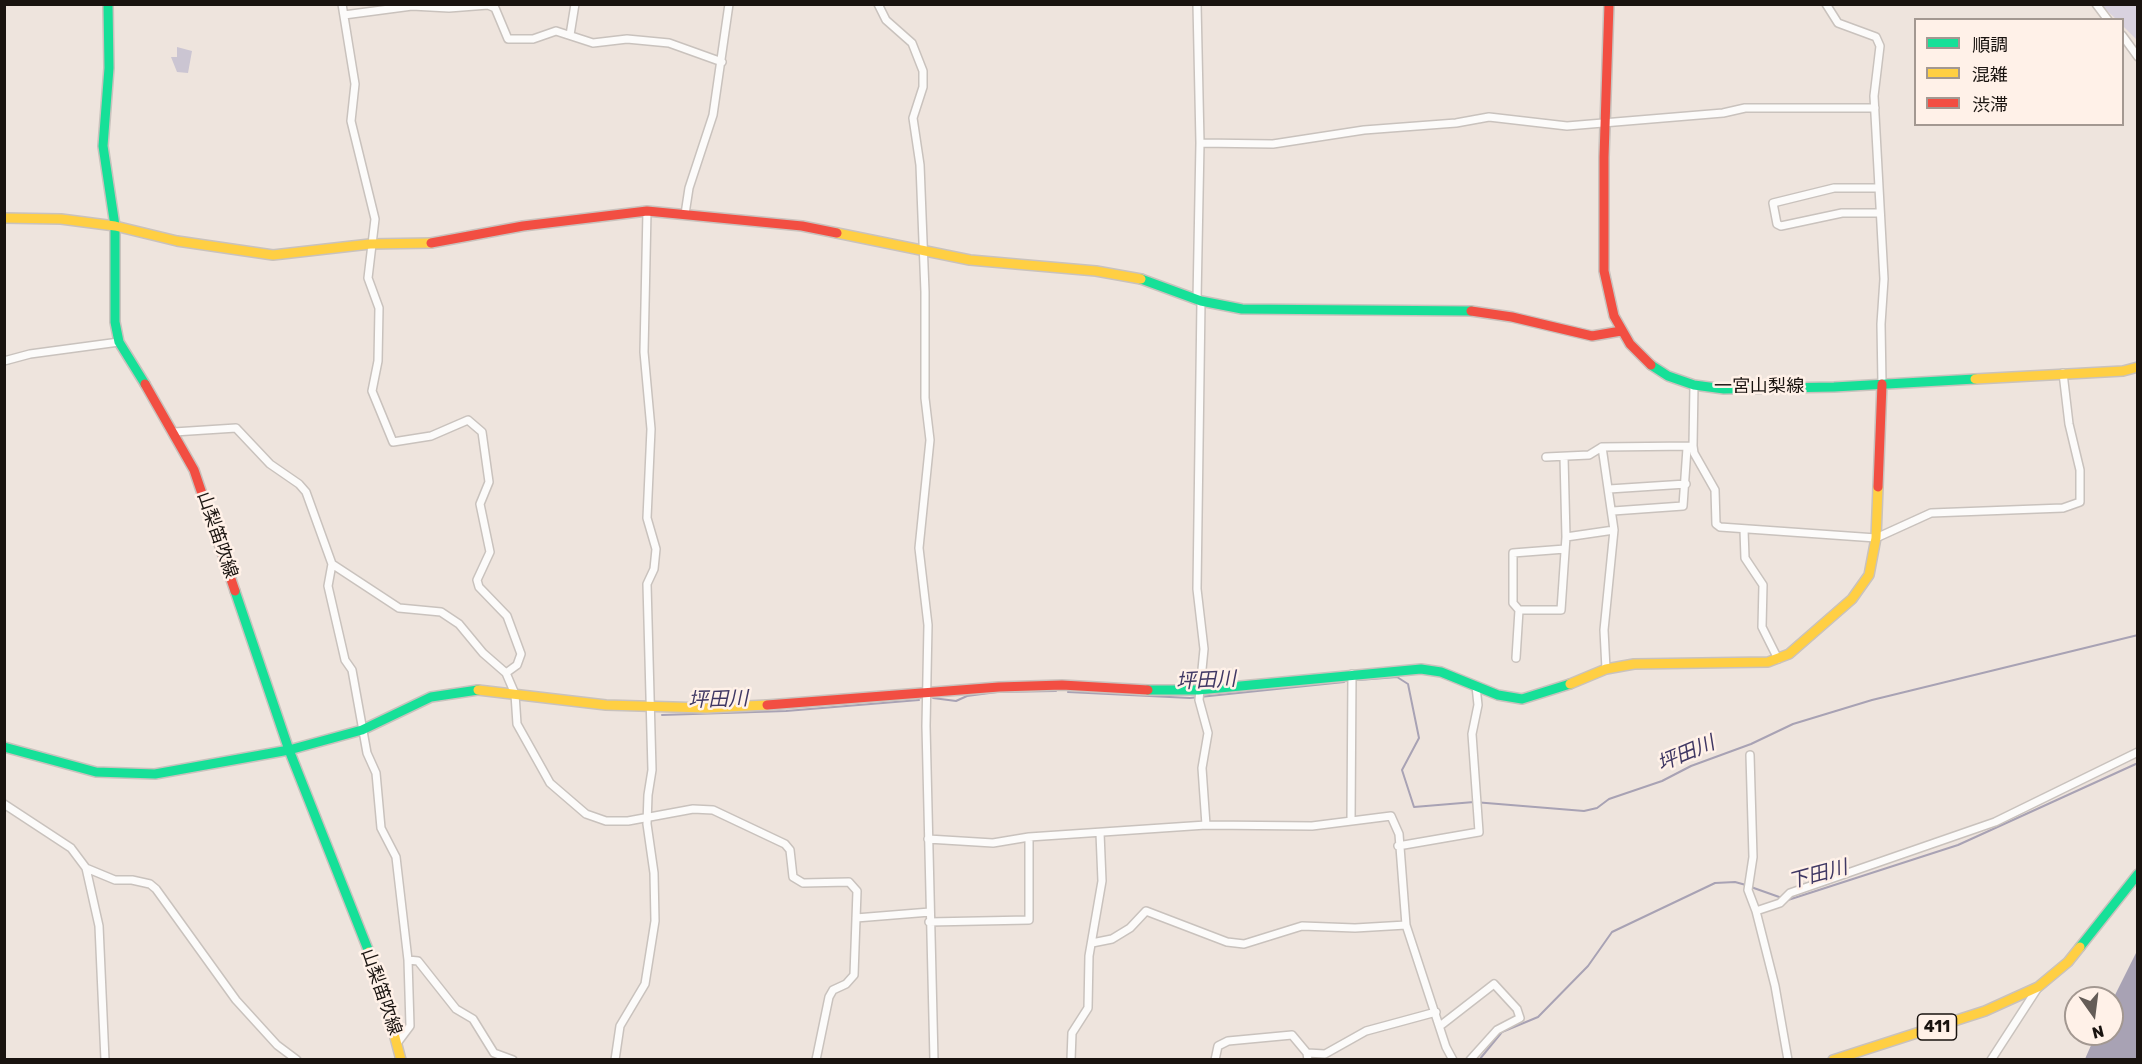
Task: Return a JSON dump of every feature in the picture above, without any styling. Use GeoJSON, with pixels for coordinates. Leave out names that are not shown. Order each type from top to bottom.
{"type":"FeatureCollection","features":[{"type":"Feature","properties":{"kind":"main road","name":"山梨笛吹線"},"geometry":{"type":"LineString","coordinates":[[108,4],[109,68],[103,146],[115,226],[115,322],[119,342],[174,432],[204,496],[289,750],[380,981],[401,1059]]}},
{"type":"Feature","properties":{"kind":"main road","name":"一宮山梨線"},"geometry":{"type":"LineString","coordinates":[[1609,4],[1607,124],[1604,157],[1604,271],[1609,297],[1622,331],[1637,354],[1648,363],[1668,376],[1694,385],[1724,389],[1882,384],[2124,371],[2138,367]]}},
{"type":"Feature","properties":{"kind":"main road"},"geometry":{"type":"LineString","coordinates":[[4,218],[61,219],[115,226],[177,241],[273,255],[370,244],[424,244],[523,226],[647,211],[802,226],[923,252],[1138,278],[1199,301],[1242,309],[1467,309],[1592,336],[1622,331]]}},
{"type":"Feature","properties":{"kind":"main road"},"geometry":{"type":"LineString","coordinates":[[4,747],[96,772],[135,775],[175,771],[289,750],[362,730],[418,702],[450,692],[472,689],[561,701],[706,708],[999,687],[1062,685],[1198,694],[1352,674],[1421,669],[1441,672],[1498,695],[1522,699],[1559,689],[1606,669],[1644,663],[1733,664],[1778,659],[1804,643],[1862,588],[1874,559],[1882,384]]}},
{"type":"Feature","properties":{"kind":"main road","name":"411"},"geometry":{"type":"LineString","coordinates":[[1833,1059],[1984,1011],[2038,987],[2068,962],[2138,874]]}},
{"type":"Feature","properties":{"kind":"street"},"geometry":{"type":"LineString","coordinates":[[342,4],[355,84],[351,121],[375,219],[370,244],[368,278],[379,308],[378,361],[372,391],[393,442],[431,436],[468,420],[482,432],[489,482],[480,504],[490,552],[477,580],[479,587],[507,616],[521,654],[517,665],[506,673]]}},
{"type":"Feature","properties":{"kind":"street"},"geometry":{"type":"LineString","coordinates":[[570,35],[575,4]]}},
{"type":"Feature","properties":{"kind":"street"},"geometry":{"type":"LineString","coordinates":[[686,214],[689,188],[713,115],[729,4]]}},
{"type":"Feature","properties":{"kind":"street"},"geometry":{"type":"LineString","coordinates":[[878,4],[886,20],[912,43],[922,64],[923,87],[913,118],[920,165],[925,398],[930,440],[919,548],[928,625],[929,922],[934,1059]]}},
{"type":"Feature","properties":{"kind":"street"},"geometry":{"type":"LineString","coordinates":[[1197,4],[1200,143],[1197,589],[1203,649],[1198,694],[1208,733],[1202,768],[1206,825]]}},
{"type":"Feature","properties":{"kind":"street"},"geometry":{"type":"LineString","coordinates":[[1826,4],[1838,23],[1865,32],[1878,41],[1875,108],[1884,279],[1881,324],[1882,384]]}},
{"type":"Feature","properties":{"kind":"street"},"geometry":{"type":"LineString","coordinates":[[2096,4],[2106,18]]}},
{"type":"Feature","properties":{"kind":"street"},"geometry":{"type":"LineString","coordinates":[[344,15],[412,6],[449,8],[488,5],[495,8],[508,39],[533,39],[555,32],[593,43],[627,39],[669,43],[722,62]]}},
{"type":"Feature","properties":{"kind":"street"},"geometry":{"type":"LineString","coordinates":[[2124,38],[2138,57]]}},
{"type":"Feature","properties":{"kind":"street"},"geometry":{"type":"LineString","coordinates":[[1200,143],[1273,144],[1364,130],[1456,123],[1489,117],[1552,126],[1607,124],[1681,115],[1723,113],[1745,108],[1875,108]]}},
{"type":"Feature","properties":{"kind":"street"},"geometry":{"type":"LineString","coordinates":[[1879,188],[1834,188],[1773,203],[1777,224],[1781,226],[1842,213],[1880,213]]}},
{"type":"Feature","properties":{"kind":"street"},"geometry":{"type":"LineString","coordinates":[[615,1059],[618,1032],[645,984],[653,945],[654,873],[647,817],[652,770],[647,584],[654,569],[657,549],[647,518],[651,429],[644,352],[647,211]]}},
{"type":"Feature","properties":{"kind":"street"},"geometry":{"type":"LineString","coordinates":[[4,361],[119,342]]}},
{"type":"Feature","properties":{"kind":"street"},"geometry":{"type":"LineString","coordinates":[[1690,447],[1715,490],[1716,524],[1720,527],[1876,538],[1931,513],[2063,508],[2080,502],[2080,470],[2069,424],[2063,374]]}},
{"type":"Feature","properties":{"kind":"street"},"geometry":{"type":"LineString","coordinates":[[1612,511],[1683,506],[1694,385]]}},
{"type":"Feature","properties":{"kind":"street"},"geometry":{"type":"LineString","coordinates":[[174,432],[236,428],[270,464],[299,484],[306,492],[332,564],[328,586],[345,660],[352,670],[362,730],[375,773],[381,828],[396,857],[408,960],[410,1026],[398,1042]]}},
{"type":"Feature","properties":{"kind":"street"},"geometry":{"type":"LineString","coordinates":[[1546,457],[1589,455],[1602,447],[1635,445],[1690,447]]}},
{"type":"Feature","properties":{"kind":"street"},"geometry":{"type":"LineString","coordinates":[[1602,447],[1614,530],[1604,630],[1606,669]]}},
{"type":"Feature","properties":{"kind":"street"},"geometry":{"type":"LineString","coordinates":[[1564,457],[1566,537],[1561,610],[1519,610],[1512,603],[1514,553],[1565,549]]}},
{"type":"Feature","properties":{"kind":"street"},"geometry":{"type":"LineString","coordinates":[[1609,489],[1686,484]]}},
{"type":"Feature","properties":{"kind":"street"},"geometry":{"type":"LineString","coordinates":[[1566,537],[1614,530]]}},
{"type":"Feature","properties":{"kind":"street"},"geometry":{"type":"LineString","coordinates":[[1744,530],[1745,558],[1763,585],[1762,627],[1778,659]]}},
{"type":"Feature","properties":{"kind":"street"},"geometry":{"type":"LineString","coordinates":[[332,564],[399,608],[441,612],[459,624],[483,653],[506,673],[515,694],[517,724],[550,783],[586,814],[606,821],[628,821],[693,809],[713,810],[785,844],[790,850],[794,877],[803,883],[849,882],[857,891],[854,975],[846,984],[833,990],[829,997],[816,1059]]}},
{"type":"Feature","properties":{"kind":"street"},"geometry":{"type":"LineString","coordinates":[[1516,658],[1519,610]]}},
{"type":"Feature","properties":{"kind":"street"},"geometry":{"type":"LineString","coordinates":[[1351,821],[1352,674]]}},
{"type":"Feature","properties":{"kind":"street"},"geometry":{"type":"LineString","coordinates":[[1398,846],[1479,832],[1472,734],[1478,705],[1476,686]]}},
{"type":"Feature","properties":{"kind":"street"},"geometry":{"type":"LineString","coordinates":[[1756,911],[1780,903],[1790,893],[1995,822],[2138,752]]}},
{"type":"Feature","properties":{"kind":"street"},"geometry":{"type":"LineString","coordinates":[[1750,755],[1753,857],[1748,880],[1749,890],[1775,986],[1788,1059]]}},
{"type":"Feature","properties":{"kind":"street"},"geometry":{"type":"LineString","coordinates":[[4,804],[71,848],[86,868],[99,926],[105,1059]]}},
{"type":"Feature","properties":{"kind":"street"},"geometry":{"type":"LineString","coordinates":[[928,839],[993,843],[1029,837],[1206,825],[1312,826],[1390,816],[1399,834],[1398,846],[1406,925],[1453,1059]]}},
{"type":"Feature","properties":{"kind":"street"},"geometry":{"type":"LineString","coordinates":[[1071,1059],[1072,1033],[1088,1008],[1092,944],[1102,881],[1100,833]]}},
{"type":"Feature","properties":{"kind":"street"},"geometry":{"type":"LineString","coordinates":[[929,922],[1029,920],[1029,837]]}},
{"type":"Feature","properties":{"kind":"street"},"geometry":{"type":"LineString","coordinates":[[86,868],[115,880],[132,880],[150,884],[156,889],[236,1000],[277,1045],[297,1059]]}},
{"type":"Feature","properties":{"kind":"street"},"geometry":{"type":"LineString","coordinates":[[1092,944],[1112,939],[1130,928],[1146,911],[1227,942],[1244,944],[1302,926],[1355,928],[1406,925]]}},
{"type":"Feature","properties":{"kind":"street"},"geometry":{"type":"LineString","coordinates":[[856,918],[930,912]]}},
{"type":"Feature","properties":{"kind":"street"},"geometry":{"type":"LineString","coordinates":[[408,960],[418,960],[456,1009],[473,1019],[494,1053],[513,1059]]}},
{"type":"Feature","properties":{"kind":"street"},"geometry":{"type":"LineString","coordinates":[[1440,1026],[1494,984],[1517,1010],[1520,1018],[1497,1030],[1470,1059]]}},
{"type":"Feature","properties":{"kind":"street"},"geometry":{"type":"LineString","coordinates":[[1991,1059],[2038,987]]}},
{"type":"Feature","properties":{"kind":"street"},"geometry":{"type":"LineString","coordinates":[[1215,1059],[1218,1046],[1228,1041],[1292,1035],[1307,1056],[1325,1054],[1366,1031],[1436,1012]]}},
{"type":"Feature","properties":{"kind":"shaded area"},"geometry":{"type":"Polygon","coordinates":[[[2101,5],[2137,5],[2137,40],[2124,27],[2124,18],[2115,18],[2101,5]]]}},
{"type":"Feature","properties":{"kind":"shaded area"},"geometry":{"type":"Polygon","coordinates":[[[177,47],[192,51],[188,73],[177,72],[171,57],[177,57],[177,47]]]}},
{"type":"Feature","properties":{"kind":"shaded area"},"geometry":{"type":"Polygon","coordinates":[[[2137,951],[2137,1059],[2085,1059],[2091,1046],[2124,1046],[2124,986],[2120,986],[2137,951]]]}},
{"type":"Feature","properties":{"kind":"waterway","name":"坪田川"},"geometry":{"type":"LineString","coordinates":[[1359,680],[1397,677],[1408,684],[1419,738],[1402,770],[1414,807],[1474,802],[1584,811],[1597,808],[1609,799],[1662,781],[1691,766],[1751,744],[1793,724],[1872,700],[2138,635]]}},
{"type":"Feature","properties":{"kind":"waterway","name":"坪田川"},"geometry":{"type":"LineString","coordinates":[[1068,692],[1190,698],[1344,682]]}},
{"type":"Feature","properties":{"kind":"waterway","name":"坪田川"},"geometry":{"type":"LineString","coordinates":[[933,698],[956,701],[967,696],[997,692],[1056,691]]}},
{"type":"Feature","properties":{"kind":"waterway","name":"坪田川"},"geometry":{"type":"LineString","coordinates":[[662,715],[786,711],[919,700]]}},
{"type":"Feature","properties":{"kind":"waterway","name":"下田川"},"geometry":{"type":"LineString","coordinates":[[1788,900],[1958,845],[2138,763]]}},
{"type":"Feature","properties":{"kind":"waterway","name":"下田川"},"geometry":{"type":"LineString","coordinates":[[1479,1060],[1502,1032],[1538,1017],[1588,966],[1612,932],[1715,883],[1735,882],[1746,885]]}},
{"type":"Feature","properties":{"kind":"waterway","name":"下田川"},"geometry":{"type":"LineString","coordinates":[[1751,887],[1782,898]]}},
{"type":"Feature","properties":{"kind":"traffic: fast"},"geometry":{"type":"LineString","coordinates":[[108,4],[109,68],[103,146],[115,226],[115,322],[119,342],[145,384]]}},
{"type":"Feature","properties":{"kind":"traffic: fast"},"geometry":{"type":"LineString","coordinates":[[1141,279],[1201,301],[1242,309],[1471,311]]}},
{"type":"Feature","properties":{"kind":"traffic: fast"},"geometry":{"type":"LineString","coordinates":[[1651,365],[1668,376],[1694,385],[1724,389],[1834,387],[1975,379]]}},
{"type":"Feature","properties":{"kind":"traffic: fast"},"geometry":{"type":"LineString","coordinates":[[235,591],[289,750],[369,952]]}},
{"type":"Feature","properties":{"kind":"traffic: fast"},"geometry":{"type":"LineString","coordinates":[[1148,690],[1198,690],[1421,669],[1441,672],[1498,695],[1522,699],[1570,684]]}},
{"type":"Feature","properties":{"kind":"traffic: fast"},"geometry":{"type":"LineString","coordinates":[[4,747],[96,772],[155,774],[289,750],[362,730],[431,697],[478,690]]}},
{"type":"Feature","properties":{"kind":"traffic: fast"},"geometry":{"type":"LineString","coordinates":[[2080,947],[2138,874]]}},
{"type":"Feature","properties":{"kind":"traffic: slow"},"geometry":{"type":"LineString","coordinates":[[4,218],[61,219],[115,226],[177,241],[273,255],[370,244],[431,243]]}},
{"type":"Feature","properties":{"kind":"traffic: slow"},"geometry":{"type":"LineString","coordinates":[[837,233],[970,260],[1096,271],[1141,279]]}},
{"type":"Feature","properties":{"kind":"traffic: slow"},"geometry":{"type":"LineString","coordinates":[[1975,379],[2123,371],[2138,367]]}},
{"type":"Feature","properties":{"kind":"traffic: slow"},"geometry":{"type":"LineString","coordinates":[[1570,684],[1606,669],[1634,664],[1768,662],[1789,654],[1852,599],[1869,575],[1876,538],[1878,487]]}},
{"type":"Feature","properties":{"kind":"traffic: slow"},"geometry":{"type":"LineString","coordinates":[[478,690],[606,705],[706,708],[767,705]]}},
{"type":"Feature","properties":{"kind":"traffic: slow"},"geometry":{"type":"LineString","coordinates":[[1833,1060],[1985,1011],[2038,987],[2068,962],[2080,947]]}},
{"type":"Feature","properties":{"kind":"traffic: slow"},"geometry":{"type":"LineString","coordinates":[[369,952],[380,981],[401,1060]]}},
{"type":"Feature","properties":{"kind":"traffic: jam"},"geometry":{"type":"LineString","coordinates":[[1609,4],[1604,157],[1604,271],[1614,316],[1630,344],[1651,365]]}},
{"type":"Feature","properties":{"kind":"traffic: jam"},"geometry":{"type":"LineString","coordinates":[[431,243],[523,226],[647,211],[802,226],[837,233]]}},
{"type":"Feature","properties":{"kind":"traffic: jam"},"geometry":{"type":"LineString","coordinates":[[1471,311],[1512,317],[1592,336],[1621,331]]}},
{"type":"Feature","properties":{"kind":"traffic: jam"},"geometry":{"type":"LineString","coordinates":[[145,384],[194,470],[235,591]]}},
{"type":"Feature","properties":{"kind":"traffic: jam"},"geometry":{"type":"LineString","coordinates":[[1878,487],[1882,384]]}},
{"type":"Feature","properties":{"kind":"traffic: jam"},"geometry":{"type":"LineString","coordinates":[[767,705],[999,687],[1062,685],[1148,690]]}}]}
